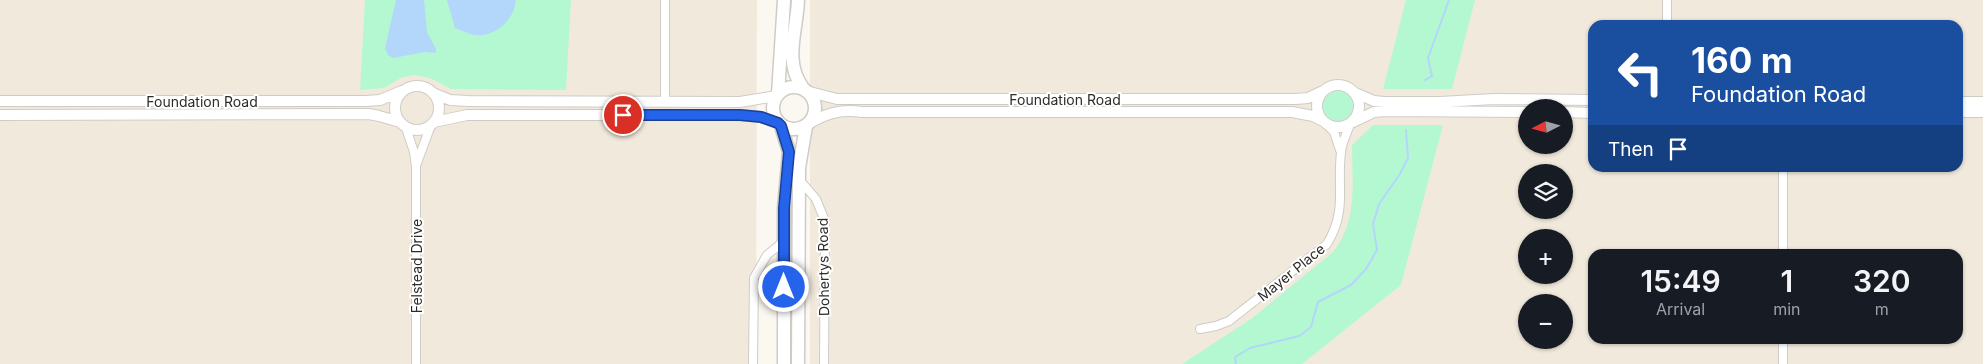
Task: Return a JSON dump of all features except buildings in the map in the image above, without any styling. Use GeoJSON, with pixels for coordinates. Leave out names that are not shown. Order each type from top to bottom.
{"type":"FeatureCollection","features":[{"type":"Feature","properties":{"kind":"main road"},"geometry":{"type":"LineString","coordinates":[[784,0],[777,95],[773,103],[772,112],[779,124],[789,152],[784,208],[784,364]]}},
{"type":"Feature","properties":{"kind":"main road"},"geometry":{"type":"LineString","coordinates":[[779,124],[794,130],[808,124],[814,115],[815,106],[812,98],[804,90],[794,74],[791,58],[798,0]]}},
{"type":"Feature","properties":{"kind":"main road"},"geometry":{"type":"LineString","coordinates":[[777,95],[789,87],[804,90]]}},
{"type":"Feature","properties":{"kind":"main road","name":"Dohertys Road"},"geometry":{"type":"LineString","coordinates":[[798,364],[798,178],[800,151],[808,124]]}},
{"type":"Feature","properties":{"kind":"street"},"geometry":{"type":"LineString","coordinates":[[665,0],[665,101]]}},
{"type":"Feature","properties":{"kind":"street"},"geometry":{"type":"LineString","coordinates":[[1667,0],[1667,20]]}},
{"type":"Feature","properties":{"kind":"street"},"geometry":{"type":"LineString","coordinates":[[1518,112],[1384,111],[1366,115],[1337,128],[1324,122],[1317,110],[1317,103],[1323,91],[1335,85],[1348,88],[1374,101],[1384,102],[1440,102],[1494,99],[1588,100]]}},
{"type":"Feature","properties":{"kind":"street"},"geometry":{"type":"LineString","coordinates":[[777,95],[752,101],[450,100],[422,86],[408,87],[402,91],[395,102],[396,116],[403,125],[419,130],[433,123],[467,115],[740,115],[761,117],[779,124]]}},
{"type":"Feature","properties":{"kind":"street","name":"Foundation Road"},"geometry":{"type":"LineString","coordinates":[[804,90],[837,98],[1290,99],[1308,98],[1323,91]]}},
{"type":"Feature","properties":{"kind":"street","name":"Foundation Road"},"geometry":{"type":"LineString","coordinates":[[0,101],[366,101],[380,100],[402,91]]}},
{"type":"Feature","properties":{"kind":"street"},"geometry":{"type":"LineString","coordinates":[[1351,123],[1357,116],[1359,103],[1353,92]]}},
{"type":"Feature","properties":{"kind":"street"},"geometry":{"type":"LineString","coordinates":[[433,123],[439,108],[434,93]]}},
{"type":"Feature","properties":{"kind":"street"},"geometry":{"type":"LineString","coordinates":[[525,116],[526,101]]}},
{"type":"Feature","properties":{"kind":"street"},"geometry":{"type":"LineString","coordinates":[[1963,102],[1983,102]]}},
{"type":"Feature","properties":{"kind":"street","name":"Foundation Road"},"geometry":{"type":"LineString","coordinates":[[808,124],[834,111],[1292,112],[1313,116],[1324,122]]}},
{"type":"Feature","properties":{"kind":"street"},"geometry":{"type":"LineString","coordinates":[[1573,112],[1588,113]]}},
{"type":"Feature","properties":{"kind":"street"},"geometry":{"type":"LineString","coordinates":[[1963,112],[1983,112]]}},
{"type":"Feature","properties":{"kind":"street","name":"Foundation Road"},"geometry":{"type":"LineString","coordinates":[[0,114],[369,114],[403,125]]}},
{"type":"Feature","properties":{"kind":"street","name":"Mayer Place"},"geometry":{"type":"LineString","coordinates":[[1324,122],[1334,132],[1341,154]]}},
{"type":"Feature","properties":{"kind":"street","name":"Felstead Drive"},"geometry":{"type":"LineString","coordinates":[[416,167],[433,123]]}},
{"type":"Feature","properties":{"kind":"street","name":"Mayer Place"},"geometry":{"type":"LineString","coordinates":[[1200,330],[1229,321],[1327,244],[1334,232],[1340,212],[1342,145],[1351,123]]}},
{"type":"Feature","properties":{"kind":"street","name":"Felstead Drive"},"geometry":{"type":"LineString","coordinates":[[403,125],[411,141],[416,167],[416,364]]}},
{"type":"Feature","properties":{"kind":"street"},"geometry":{"type":"LineString","coordinates":[[1783,172],[1783,249]]}},
{"type":"Feature","properties":{"kind":"street","name":"Dohertys Road"},"geometry":{"type":"LineString","coordinates":[[798,178],[816,199],[825,221],[824,364]]}},
{"type":"Feature","properties":{"kind":"street"},"geometry":{"type":"LineString","coordinates":[[752,364],[754,278],[767,255],[784,241]]}},
{"type":"Feature","properties":{"kind":"street"},"geometry":{"type":"LineString","coordinates":[[1782,364],[1783,344]]}},
{"type":"Feature","properties":{"kind":"shaded area"},"geometry":{"type":"Polygon","coordinates":[[[0,0],[757,0],[756,364],[0,364],[0,0]]]}},
{"type":"Feature","properties":{"kind":"shaded area"},"geometry":{"type":"Polygon","coordinates":[[[810,0],[1983,0],[1983,364],[810,364],[810,0]]]}},
{"type":"Feature","properties":{"kind":"green space"},"geometry":{"type":"Polygon","coordinates":[[[365,0],[571,0],[566,90],[451,89],[430,78],[414,75],[401,78],[384,88],[360,90],[365,0]]]}},
{"type":"Feature","properties":{"kind":"green space"},"geometry":{"type":"Polygon","coordinates":[[[1406,0],[1475,0],[1452,89],[1383,89],[1406,0]]]}},
{"type":"Feature","properties":{"kind":"green space"},"geometry":{"type":"Polygon","coordinates":[[[1338,91],[1348,96],[1353,106],[1348,116],[1338,121],[1328,116],[1323,106],[1328,96],[1338,91]]]}},
{"type":"Feature","properties":{"kind":"green space"},"geometry":{"type":"Polygon","coordinates":[[[1373,125],[1443,125],[1401,285],[1302,364],[1182,364],[1251,319],[1333,252],[1347,227],[1350,214],[1353,187],[1352,145],[1373,125]]]}},
{"type":"Feature","properties":{"kind":"water"},"geometry":{"type":"Polygon","coordinates":[[[396,0],[424,0],[427,32],[436,49],[436,53],[425,52],[393,58],[388,55],[385,48],[396,0]]]}},
{"type":"Feature","properties":{"kind":"water"},"geometry":{"type":"Polygon","coordinates":[[[447,0],[516,0],[511,15],[500,28],[494,32],[478,35],[455,28],[447,0]]]}},
{"type":"Feature","properties":{"kind":"waterway"},"geometry":{"type":"LineString","coordinates":[[1425,80],[1432,76],[1428,58],[1449,0]]}},
{"type":"Feature","properties":{"kind":"waterway"},"geometry":{"type":"LineString","coordinates":[[1236,364],[1235,357],[1250,348],[1299,336],[1311,327],[1318,302],[1351,285],[1366,269],[1377,250],[1373,224],[1379,204],[1400,174],[1408,158],[1406,130]]}},
{"type":"Feature","properties":{"kind":"route"},"geometry":{"type":"LineString","coordinates":[[623,115],[740,115],[761,117],[778,123],[781,126],[789,152],[784,208],[784,287]]}}]}
